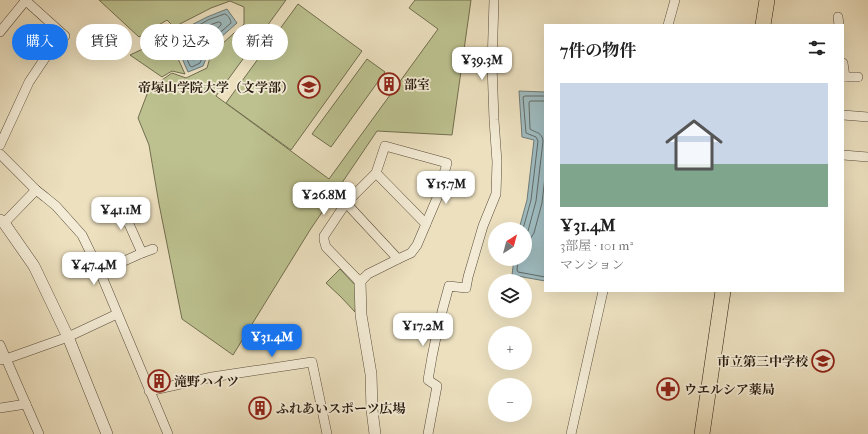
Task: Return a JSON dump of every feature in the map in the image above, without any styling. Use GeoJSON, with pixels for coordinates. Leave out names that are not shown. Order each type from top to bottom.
{"type":"FeatureCollection","features":[{"type":"Feature","properties":{"kind":"highway"},"geometry":{"type":"LineString","coordinates":[[763,24],[767,0]]}},
{"type":"Feature","properties":{"kind":"highway"},"geometry":{"type":"LineString","coordinates":[[702,434],[723,292]]}},
{"type":"Feature","properties":{"kind":"street"},"geometry":{"type":"LineString","coordinates":[[0,32],[25,0],[65,36],[45,58],[29,82],[0,145]]}},
{"type":"Feature","properties":{"kind":"street"},"geometry":{"type":"LineString","coordinates":[[428,434],[437,386],[428,380],[449,286],[466,288],[483,226],[496,194],[497,162],[492,65],[494,0]]}},
{"type":"Feature","properties":{"kind":"street"},"geometry":{"type":"LineString","coordinates":[[668,24],[675,0]]}},
{"type":"Feature","properties":{"kind":"street"},"geometry":{"type":"LineString","coordinates":[[844,77],[858,77]]}},
{"type":"Feature","properties":{"kind":"street"},"geometry":{"type":"LineString","coordinates":[[844,115],[868,117]]}},
{"type":"Feature","properties":{"kind":"street"},"geometry":{"type":"LineString","coordinates":[[360,282],[368,274],[398,258],[411,253],[417,245],[437,198],[447,163],[385,146],[376,173],[346,203],[324,236],[326,247],[360,282],[361,315],[371,374],[374,434]]}},
{"type":"Feature","properties":{"kind":"street"},"geometry":{"type":"LineString","coordinates":[[0,154],[36,190],[56,206],[82,235],[100,272],[168,434]]}},
{"type":"Feature","properties":{"kind":"street"},"geometry":{"type":"LineString","coordinates":[[844,155],[868,157]]}},
{"type":"Feature","properties":{"kind":"street"},"geometry":{"type":"LineString","coordinates":[[376,173],[426,224]]}},
{"type":"Feature","properties":{"kind":"street"},"geometry":{"type":"LineString","coordinates":[[36,190],[2,222],[34,266],[68,337],[107,434]]}},
{"type":"Feature","properties":{"kind":"street"},"geometry":{"type":"LineString","coordinates":[[346,203],[398,258]]}},
{"type":"Feature","properties":{"kind":"street"},"geometry":{"type":"LineString","coordinates":[[108,204],[129,224],[142,253]]}},
{"type":"Feature","properties":{"kind":"street"},"geometry":{"type":"LineString","coordinates":[[100,272],[154,249]]}},
{"type":"Feature","properties":{"kind":"street"},"geometry":{"type":"LineString","coordinates":[[571,434],[603,292]]}},
{"type":"Feature","properties":{"kind":"street"},"geometry":{"type":"LineString","coordinates":[[3,360],[68,337],[117,314]]}},
{"type":"Feature","properties":{"kind":"street"},"geometry":{"type":"LineString","coordinates":[[0,345],[3,360],[26,404],[39,434]]}},
{"type":"Feature","properties":{"kind":"street"},"geometry":{"type":"LineString","coordinates":[[149,391],[212,377],[312,362],[327,434]]}},
{"type":"Feature","properties":{"kind":"street"},"geometry":{"type":"LineString","coordinates":[[0,408],[26,404]]}},
{"type":"Feature","properties":{"kind":"green space"},"geometry":{"type":"Polygon","coordinates":[[[99,0],[286,0],[268,24],[244,24],[244,7],[230,1],[211,8],[180,24],[171,24],[167,20],[160,24],[140,24],[139,37],[132,31],[132,24],[125,24],[99,0]]]}},
{"type":"Feature","properties":{"kind":"green space"},"geometry":{"type":"Polygon","coordinates":[[[415,0],[471,0],[452,135],[377,131],[310,230],[233,355],[182,319],[149,145],[138,118],[149,89],[172,73],[186,78],[207,68],[209,60],[224,60],[224,42],[232,35],[232,60],[242,60],[216,96],[329,179],[438,29],[409,8],[415,0]]]}},
{"type":"Feature","properties":{"kind":"green space"},"geometry":{"type":"Polygon","coordinates":[[[298,4],[362,51],[291,150],[226,103],[257,60],[288,60],[288,24],[283,24],[298,4]]]}},
{"type":"Feature","properties":{"kind":"green space"},"geometry":{"type":"Polygon","coordinates":[[[140,50],[140,60],[179,60],[185,74],[172,71],[162,77],[132,56],[132,54],[140,50]]]}},
{"type":"Feature","properties":{"kind":"green space"},"geometry":{"type":"Polygon","coordinates":[[[367,59],[385,72],[331,147],[312,134],[367,59]]]}},
{"type":"Feature","properties":{"kind":"green space"},"geometry":{"type":"Polygon","coordinates":[[[340,269],[357,287],[355,312],[326,283],[340,269]]]}},
{"type":"Feature","properties":{"kind":"water"},"geometry":{"type":"Polygon","coordinates":[[[227,9],[237,23],[232,24],[232,27],[224,34],[224,24],[193,24],[227,9]]]}},
{"type":"Feature","properties":{"kind":"water"},"geometry":{"type":"Polygon","coordinates":[[[183,60],[205,60],[203,66],[188,72],[183,60]]]}},
{"type":"Feature","properties":{"kind":"water"},"geometry":{"type":"Polygon","coordinates":[[[519,91],[544,92],[544,281],[532,279],[532,274],[512,274],[513,266],[532,266],[532,222],[521,222],[527,200],[534,140],[522,137],[519,91]]]}},
{"type":"Feature","properties":{"kind":"place","name":"部室"},"geometry":{"type":"Point","coordinates":[389,84]}},
{"type":"Feature","properties":{"kind":"place","name":"帝塚山学院大学（文学部）"},"geometry":{"type":"Point","coordinates":[309,87]}},
{"type":"Feature","properties":{"kind":"place","name":"市立第三中学校"},"geometry":{"type":"Point","coordinates":[823,361]}},
{"type":"Feature","properties":{"kind":"place","name":"滝野ハイツ"},"geometry":{"type":"Point","coordinates":[159,381]}},
{"type":"Feature","properties":{"kind":"place","name":"ウエルシア薬局"},"geometry":{"type":"Point","coordinates":[668,389]}},
{"type":"Feature","properties":{"kind":"place","name":"ふれあいスポーツ広場"},"geometry":{"type":"Point","coordinates":[260,408]}}]}
